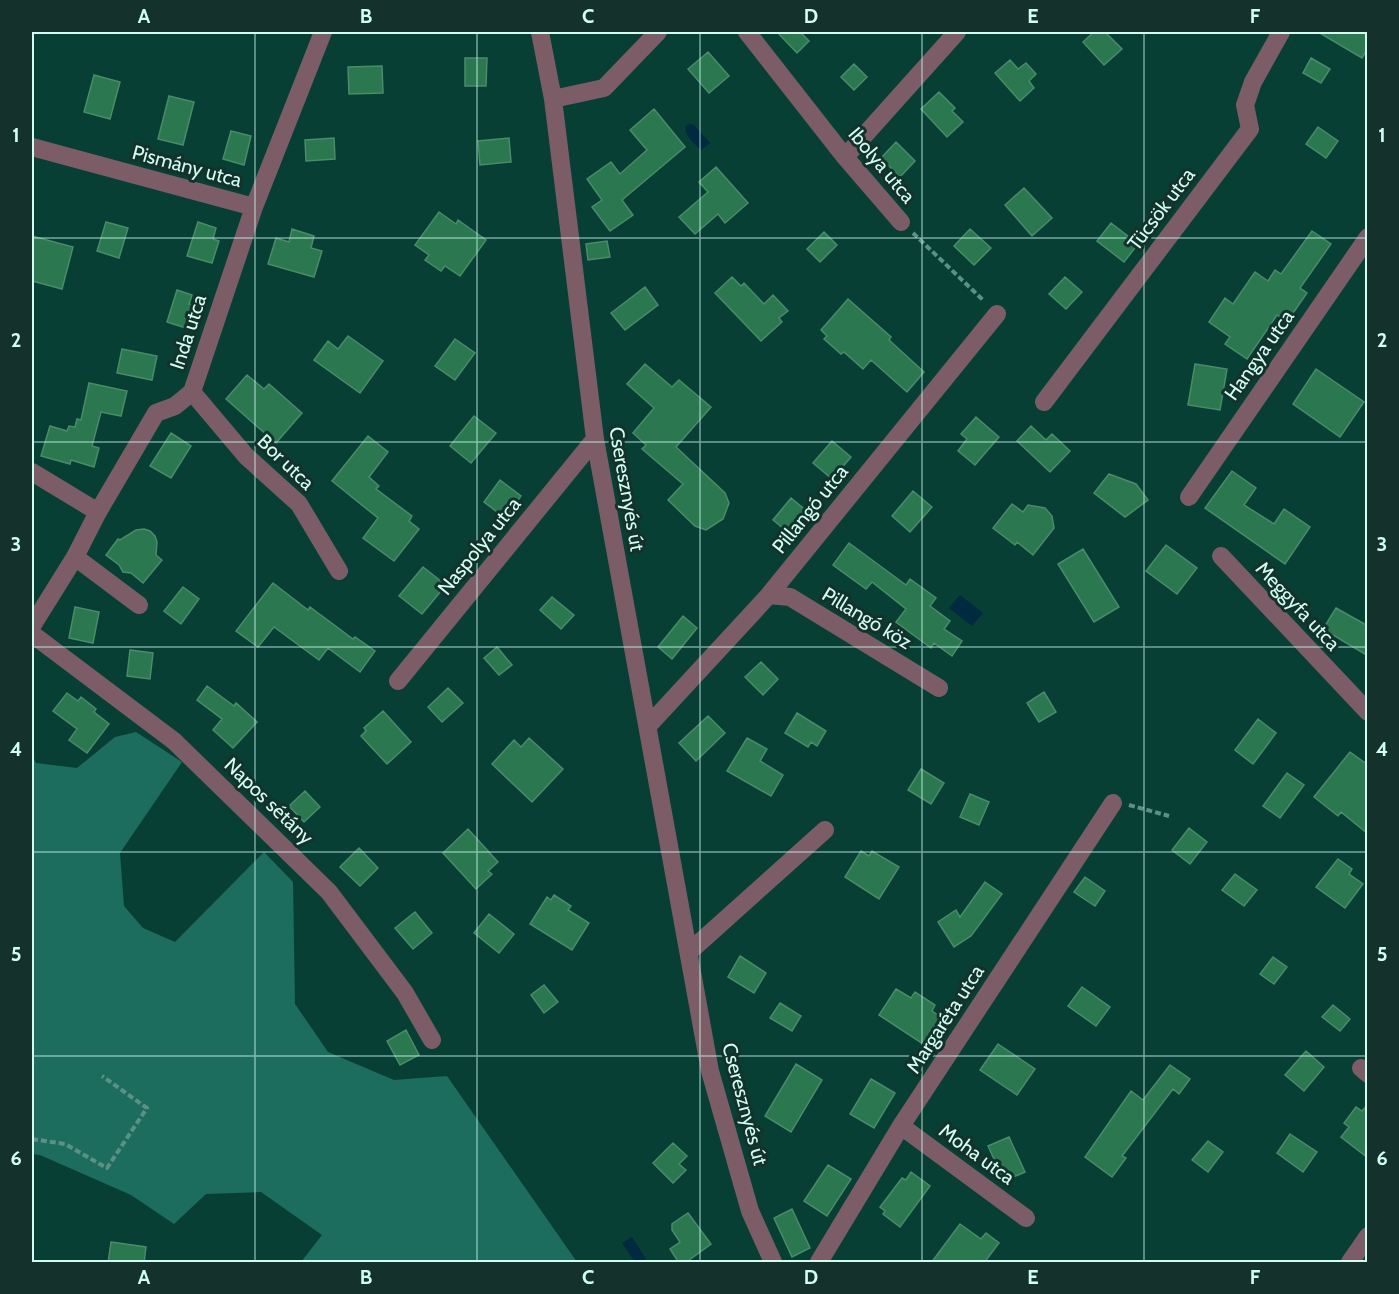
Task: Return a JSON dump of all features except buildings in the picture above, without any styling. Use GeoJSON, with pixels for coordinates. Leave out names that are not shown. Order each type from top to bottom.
{"type":"FeatureCollection","features":[{"type":"Feature","properties":{"kind":"street","name":"Pismány utca"},"geometry":{"type":"LineString","coordinates":[[32,147],[254,207],[323,32]]}},
{"type":"Feature","properties":{"kind":"street","name":"Cseresznyés út"},"geometry":{"type":"LineString","coordinates":[[540,32],[553,99],[595,439],[710,1071],[750,1211],[773,1263]]}},
{"type":"Feature","properties":{"kind":"street"},"geometry":{"type":"LineString","coordinates":[[553,99],[604,88],[658,32]]}},
{"type":"Feature","properties":{"kind":"street","name":"Ibolya utca"},"geometry":{"type":"LineString","coordinates":[[747,32],[845,157],[901,222]]}},
{"type":"Feature","properties":{"kind":"street"},"geometry":{"type":"LineString","coordinates":[[845,157],[957,32]]}},
{"type":"Feature","properties":{"kind":"street","name":"Tücsök utca"},"geometry":{"type":"LineString","coordinates":[[1044,402],[1250,129],[1245,105],[1253,82],[1281,32]]}},
{"type":"Feature","properties":{"kind":"street","name":"Inda utca"},"geometry":{"type":"LineString","coordinates":[[32,626],[75,557],[98,512],[156,413],[175,406],[192,392],[254,207]]}},
{"type":"Feature","properties":{"kind":"street","name":"Hangya utca"},"geometry":{"type":"LineString","coordinates":[[1188,497],[1368,237]]}},
{"type":"Feature","properties":{"kind":"street","name":"Pillangó utca"},"geometry":{"type":"LineString","coordinates":[[648,726],[769,596],[997,314]]}},
{"type":"Feature","properties":{"kind":"street","name":"Bor utca"},"geometry":{"type":"LineString","coordinates":[[192,392],[246,456],[299,504],[339,571]]}},
{"type":"Feature","properties":{"kind":"street","name":"Naspolya utca"},"geometry":{"type":"LineString","coordinates":[[398,681],[595,439]]}},
{"type":"Feature","properties":{"kind":"street"},"geometry":{"type":"LineString","coordinates":[[32,472],[98,512]]}},
{"type":"Feature","properties":{"kind":"street","name":"Meggyfa utca"},"geometry":{"type":"LineString","coordinates":[[1221,556],[1368,712]]}},
{"type":"Feature","properties":{"kind":"street"},"geometry":{"type":"LineString","coordinates":[[75,557],[139,605]]}},
{"type":"Feature","properties":{"kind":"street","name":"Pillangó köz"},"geometry":{"type":"LineString","coordinates":[[769,596],[790,597],[939,688]]}},
{"type":"Feature","properties":{"kind":"street","name":"Napos sétány"},"geometry":{"type":"LineString","coordinates":[[32,634],[174,741],[329,892],[405,993],[432,1040]]}},
{"type":"Feature","properties":{"kind":"street","name":"Margaréta utca"},"geometry":{"type":"LineString","coordinates":[[819,1263],[902,1126],[1113,803]]}},
{"type":"Feature","properties":{"kind":"street"},"geometry":{"type":"LineString","coordinates":[[689,952],[825,830]]}},
{"type":"Feature","properties":{"kind":"street","name":"Moha utca"},"geometry":{"type":"LineString","coordinates":[[902,1126],[1026,1218]]}},
{"type":"Feature","properties":{"kind":"street"},"geometry":{"type":"LineString","coordinates":[[1350,1263],[1368,1236]]}},
{"type":"Feature","properties":{"kind":"path","name":"Ibolya utca"},"geometry":{"type":"LineString","coordinates":[[901,222],[997,314]]}},
{"type":"Feature","properties":{"kind":"path"},"geometry":{"type":"LineString","coordinates":[[1113,803],[1117,801],[1169,816]]}},
{"type":"Feature","properties":{"kind":"path"},"geometry":{"type":"LineString","coordinates":[[32,1140],[65,1144],[107,1168],[147,1108],[102,1076]]}},
{"type":"Feature","properties":{"kind":"green space"},"geometry":{"type":"Polygon","coordinates":[[[136,732],[182,762],[120,853],[124,906],[143,928],[175,942],[264,852],[293,882],[295,1004],[328,1052],[394,1080],[447,1076],[577,1262],[301,1262],[322,1235],[261,1192],[206,1194],[174,1224],[131,1195],[40,1155],[32,1154],[32,755],[36,763],[77,768],[115,737],[136,732]]]}},
{"type":"Feature","properties":{"kind":"water"},"geometry":{"type":"Polygon","coordinates":[[[686,125],[694,125],[710,143],[701,150],[686,132],[686,125]]]}},
{"type":"Feature","properties":{"kind":"water"},"geometry":{"type":"Polygon","coordinates":[[[960,595],[983,613],[972,626],[949,608],[960,595]]]}},
{"type":"Feature","properties":{"kind":"water"},"geometry":{"type":"Polygon","coordinates":[[[632,1237],[646,1259],[641,1262],[635,1262],[622,1243],[632,1237]]]}}]}
